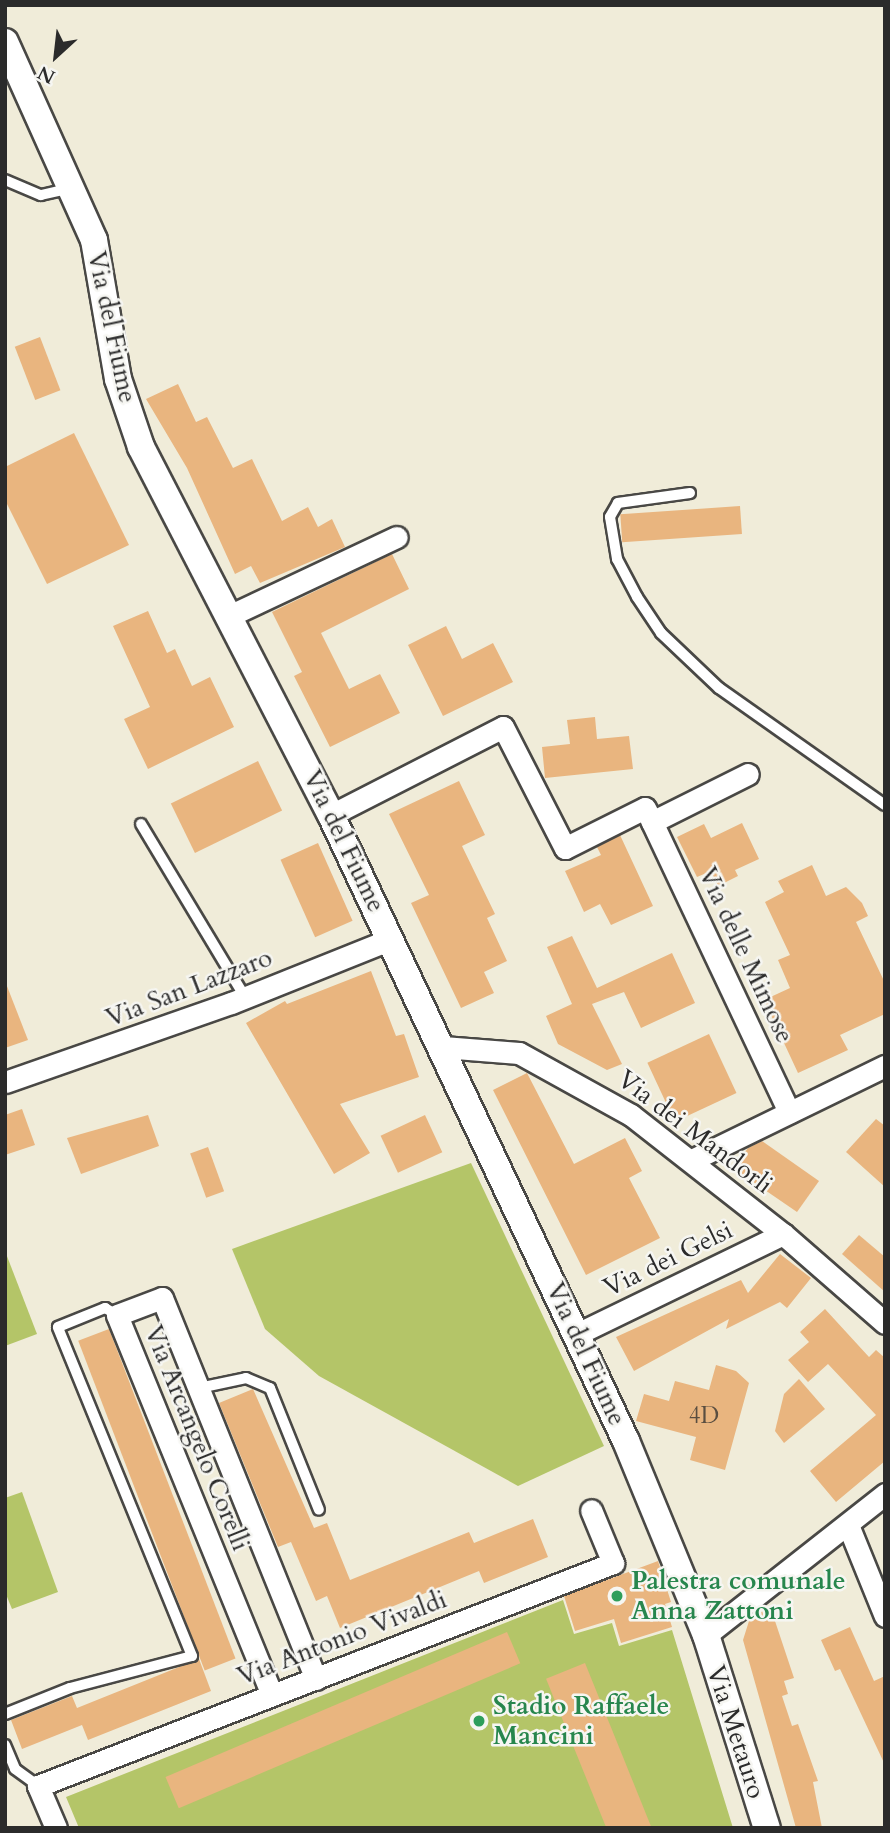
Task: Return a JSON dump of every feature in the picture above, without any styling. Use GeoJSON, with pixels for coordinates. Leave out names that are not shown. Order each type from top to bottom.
{"type":"FeatureCollection","features":[{"type":"Feature","properties":{"kind":"street","name":"Via del Fiume"},"geometry":{"type":"LineString","coordinates":[[5,42],[74,188],[94,240],[118,379],[141,447],[231,615],[443,1046],[577,1334],[706,1635]]}},
{"type":"Feature","properties":{"kind":"street"},"geometry":{"type":"LineString","coordinates":[[231,615],[397,537]]}},
{"type":"Feature","properties":{"kind":"street"},"geometry":{"type":"LineString","coordinates":[[331,814],[503,727],[565,848],[645,808],[652,822],[748,774]]}},
{"type":"Feature","properties":{"kind":"street","name":"Via delle Mimose"},"geometry":{"type":"LineString","coordinates":[[652,822],[789,1112]]}},
{"type":"Feature","properties":{"kind":"street","name":"Via San Lazzaro"},"geometry":{"type":"LineString","coordinates":[[5,1082],[245,997],[391,939]]}},
{"type":"Feature","properties":{"kind":"street","name":"Via dei Mandorli"},"geometry":{"type":"LineString","coordinates":[[443,1046],[519,1053],[576,1081],[692,1160],[783,1234],[885,1323]]}},
{"type":"Feature","properties":{"kind":"street"},"geometry":{"type":"LineString","coordinates":[[692,1160],[885,1066]]}},
{"type":"Feature","properties":{"kind":"street","name":"Via dei Gelsi"},"geometry":{"type":"LineString","coordinates":[[577,1334],[783,1234]]}},
{"type":"Feature","properties":{"kind":"street","name":"Via Arcangelo Corelli"},"geometry":{"type":"LineString","coordinates":[[272,1695],[117,1315],[162,1298],[316,1679]]}},
{"type":"Feature","properties":{"kind":"street"},"geometry":{"type":"LineString","coordinates":[[706,1635],[885,1494]]}},
{"type":"Feature","properties":{"kind":"street","name":"Via Antonio Vivaldi"},"geometry":{"type":"LineString","coordinates":[[38,1786],[613,1563],[592,1510]]}},
{"type":"Feature","properties":{"kind":"street"},"geometry":{"type":"LineString","coordinates":[[848,1525],[885,1616]]}},
{"type":"Feature","properties":{"kind":"street","name":"Via Metauro"},"geometry":{"type":"LineString","coordinates":[[706,1635],[767,1828]]}},
{"type":"Feature","properties":{"kind":"street"},"geometry":{"type":"LineString","coordinates":[[38,1786],[56,1828]]}},
{"type":"Feature","properties":{"kind":"lane"},"geometry":{"type":"LineString","coordinates":[[5,180],[41,195],[74,188]]}},
{"type":"Feature","properties":{"kind":"lane"},"geometry":{"type":"LineString","coordinates":[[690,493],[618,503],[610,517],[617,559],[637,597],[661,633],[719,688],[885,805]]}},
{"type":"Feature","properties":{"kind":"lane"},"geometry":{"type":"LineString","coordinates":[[141,824],[245,997]]}},
{"type":"Feature","properties":{"kind":"lane"},"geometry":{"type":"LineString","coordinates":[[5,1714],[70,1688],[192,1656],[58,1327],[105,1308],[117,1315]]}},
{"type":"Feature","properties":{"kind":"lane"},"geometry":{"type":"LineString","coordinates":[[199,1388],[246,1378],[270,1388],[319,1510]]}},
{"type":"Feature","properties":{"kind":"lane"},"geometry":{"type":"LineString","coordinates":[[5,1745],[15,1769],[38,1786]]}},
{"type":"Feature","properties":{"kind":"green space"},"geometry":{"type":"Polygon","coordinates":[[[471,1163],[604,1446],[518,1486],[319,1376],[265,1329],[232,1249],[471,1163]]]}},
{"type":"Feature","properties":{"kind":"green space"},"geometry":{"type":"Polygon","coordinates":[[[5,1251],[37,1334],[5,1346],[5,1251]]]}},
{"type":"Feature","properties":{"kind":"green space"},"geometry":{"type":"Polygon","coordinates":[[[22,1492],[58,1592],[12,1609],[5,1592],[5,1498],[22,1492]]]}},
{"type":"Feature","properties":{"kind":"green space","name":"Stadio Raffaele Mancini"},"geometry":{"type":"Polygon","coordinates":[[[563,1600],[574,1634],[612,1623],[619,1646],[672,1630],[733,1828],[79,1828],[66,1797],[563,1600]]]}},
{"type":"Feature","properties":{"kind":"building"},"geometry":{"type":"Polygon","coordinates":[[[40,337],[60,390],[35,400],[15,347],[40,337]]]}},
{"type":"Feature","properties":{"kind":"building"},"geometry":{"type":"Polygon","coordinates":[[[178,384],[196,422],[207,417],[233,468],[252,459],[282,521],[308,507],[318,527],[332,519],[345,547],[260,583],[251,566],[235,574],[187,468],[146,399],[178,384]]]}},
{"type":"Feature","properties":{"kind":"building"},"geometry":{"type":"Polygon","coordinates":[[[74,433],[129,545],[47,584],[5,500],[5,467],[74,433]]]}},
{"type":"Feature","properties":{"kind":"building"},"geometry":{"type":"Polygon","coordinates":[[[740,506],[742,534],[622,542],[620,514],[740,506]]]}},
{"type":"Feature","properties":{"kind":"building"},"geometry":{"type":"Polygon","coordinates":[[[392,554],[409,589],[321,633],[349,689],[380,674],[400,713],[330,747],[294,676],[302,672],[272,612],[392,554]]]}},
{"type":"Feature","properties":{"kind":"building"},"geometry":{"type":"Polygon","coordinates":[[[148,611],[167,653],[175,649],[192,686],[210,677],[234,727],[148,769],[124,719],[150,707],[113,626],[148,611]]]}},
{"type":"Feature","properties":{"kind":"building"},"geometry":{"type":"Polygon","coordinates":[[[446,626],[462,659],[493,643],[513,682],[443,716],[408,645],[446,626]]]}},
{"type":"Feature","properties":{"kind":"building"},"geometry":{"type":"Polygon","coordinates":[[[595,717],[597,739],[629,736],[633,769],[545,778],[542,747],[570,744],[567,720],[595,717]]]}},
{"type":"Feature","properties":{"kind":"building"},"geometry":{"type":"Polygon","coordinates":[[[258,761],[282,810],[195,853],[171,804],[258,761]]]}},
{"type":"Feature","properties":{"kind":"building"},"geometry":{"type":"Polygon","coordinates":[[[459,781],[485,835],[462,846],[495,914],[487,918],[507,961],[484,972],[494,993],[461,1008],[411,903],[429,895],[389,814],[459,781]]]}},
{"type":"Feature","properties":{"kind":"building"},"geometry":{"type":"Polygon","coordinates":[[[742,823],[759,859],[735,870],[738,876],[718,886],[711,871],[697,877],[677,837],[704,824],[711,838],[742,823]]]}},
{"type":"Feature","properties":{"kind":"building"},"geometry":{"type":"Polygon","coordinates":[[[620,835],[653,906],[611,925],[600,904],[584,912],[565,871],[601,855],[597,847],[620,835]]]}},
{"type":"Feature","properties":{"kind":"building"},"geometry":{"type":"Polygon","coordinates":[[[318,843],[353,921],[315,937],[281,860],[318,843]]]}},
{"type":"Feature","properties":{"kind":"building"},"geometry":{"type":"Polygon","coordinates":[[[812,865],[826,896],[846,887],[862,903],[868,916],[856,922],[885,983],[885,1014],[840,1035],[848,1050],[798,1073],[764,1000],[790,988],[778,960],[790,955],[765,902],[784,892],[778,881],[812,865]]]}},
{"type":"Feature","properties":{"kind":"building"},"geometry":{"type":"Polygon","coordinates":[[[572,936],[597,988],[672,953],[695,1003],[641,1028],[624,992],[592,1004],[622,1064],[607,1070],[558,1044],[546,1016],[572,1004],[547,947],[572,936]]]}},
{"type":"Feature","properties":{"kind":"building"},"geometry":{"type":"Polygon","coordinates":[[[371,971],[396,1036],[404,1034],[419,1077],[340,1104],[370,1153],[334,1174],[246,1023],[285,1001],[287,1004],[371,971]]]}},
{"type":"Feature","properties":{"kind":"building"},"geometry":{"type":"Polygon","coordinates":[[[5,981],[28,1040],[5,1048],[5,981]]]}},
{"type":"Feature","properties":{"kind":"building"},"geometry":{"type":"Polygon","coordinates":[[[709,1034],[736,1093],[675,1122],[647,1063],[709,1034]]]}},
{"type":"Feature","properties":{"kind":"building"},"geometry":{"type":"Polygon","coordinates":[[[527,1073],[574,1164],[625,1138],[642,1171],[629,1178],[660,1238],[586,1275],[493,1090],[527,1073]]]}},
{"type":"Feature","properties":{"kind":"building"},"geometry":{"type":"Polygon","coordinates":[[[22,1109],[35,1145],[5,1155],[5,1115],[22,1109]]]}},
{"type":"Feature","properties":{"kind":"building"},"geometry":{"type":"Polygon","coordinates":[[[148,1115],[159,1146],[81,1174],[67,1138],[148,1115]]]}},
{"type":"Feature","properties":{"kind":"building"},"geometry":{"type":"Polygon","coordinates":[[[425,1115],[442,1152],[398,1173],[381,1136],[425,1115]]]}},
{"type":"Feature","properties":{"kind":"building"},"geometry":{"type":"Polygon","coordinates":[[[876,1119],[885,1126],[885,1187],[846,1152],[876,1119]]]}},
{"type":"Feature","properties":{"kind":"building"},"geometry":{"type":"Polygon","coordinates":[[[762,1141],[819,1181],[797,1212],[733,1168],[748,1148],[762,1141]]]}},
{"type":"Feature","properties":{"kind":"building"},"geometry":{"type":"Polygon","coordinates":[[[208,1147],[224,1191],[206,1198],[190,1153],[208,1147]]]}},
{"type":"Feature","properties":{"kind":"building"},"geometry":{"type":"Polygon","coordinates":[[[859,1235],[885,1257],[885,1292],[842,1254],[859,1235]]]}},
{"type":"Feature","properties":{"kind":"building"},"geometry":{"type":"Polygon","coordinates":[[[780,1254],[811,1278],[787,1308],[780,1302],[726,1329],[729,1319],[634,1371],[616,1337],[741,1280],[748,1293],[780,1254]]]}},
{"type":"Feature","properties":{"kind":"building"},"geometry":{"type":"Polygon","coordinates":[[[825,1309],[869,1357],[876,1350],[885,1358],[885,1461],[836,1502],[810,1471],[876,1415],[828,1364],[808,1382],[788,1360],[809,1342],[800,1332],[825,1309]]]}},
{"type":"Feature","properties":{"kind":"building"},"geometry":{"type":"Polygon","coordinates":[[[109,1329],[236,1659],[205,1670],[78,1341],[109,1329]]]}},
{"type":"Feature","properties":{"kind":"building"},"geometry":{"type":"Polygon","coordinates":[[[716,1365],[736,1371],[749,1383],[725,1470],[690,1460],[696,1437],[636,1421],[644,1394],[669,1401],[675,1381],[709,1390],[716,1365]]]}},
{"type":"Feature","properties":{"kind":"building"},"geometry":{"type":"Polygon","coordinates":[[[799,1379],[825,1409],[784,1443],[775,1431],[784,1394],[799,1379]]]}},
{"type":"Feature","properties":{"kind":"building"},"geometry":{"type":"Polygon","coordinates":[[[253,1389],[314,1528],[327,1523],[350,1580],[469,1532],[474,1543],[533,1519],[548,1557],[484,1583],[479,1571],[340,1628],[327,1596],[316,1601],[291,1542],[278,1547],[219,1403],[253,1389]]]}},
{"type":"Feature","properties":{"kind":"building","name":"Palestra comunale Anna Zattoni"},"geometry":{"type":"Polygon","coordinates":[[[658,1561],[671,1602],[665,1604],[672,1627],[621,1643],[614,1619],[575,1631],[564,1596],[658,1561]]]}},
{"type":"Feature","properties":{"kind":"building"},"geometry":{"type":"Polygon","coordinates":[[[770,1606],[794,1678],[784,1681],[788,1694],[782,1696],[792,1726],[798,1724],[818,1781],[813,1782],[822,1828],[796,1828],[743,1640],[749,1621],[770,1606]]]}},
{"type":"Feature","properties":{"kind":"building"},"geometry":{"type":"Polygon","coordinates":[[[850,1627],[874,1681],[885,1676],[885,1765],[840,1669],[835,1671],[821,1640],[850,1627]]]}},
{"type":"Feature","properties":{"kind":"building"},"geometry":{"type":"Polygon","coordinates":[[[507,1632],[520,1663],[179,1808],[165,1777],[507,1632]]]}},
{"type":"Feature","properties":{"kind":"building"},"geometry":{"type":"Polygon","coordinates":[[[199,1659],[211,1691],[88,1740],[82,1725],[22,1749],[11,1720],[72,1696],[77,1708],[199,1659]]]}},
{"type":"Feature","properties":{"kind":"building"},"geometry":{"type":"Polygon","coordinates":[[[585,1663],[652,1828],[606,1828],[546,1679],[585,1663]]]}},
{"type":"Feature","properties":{"kind":"place","name":"Palestra comunale Anna Zattoni"},"geometry":{"type":"Point","coordinates":[617,1596]}},
{"type":"Feature","properties":{"kind":"place","name":"Stadio Raffaele Mancini"},"geometry":{"type":"Point","coordinates":[479,1721]}}]}
